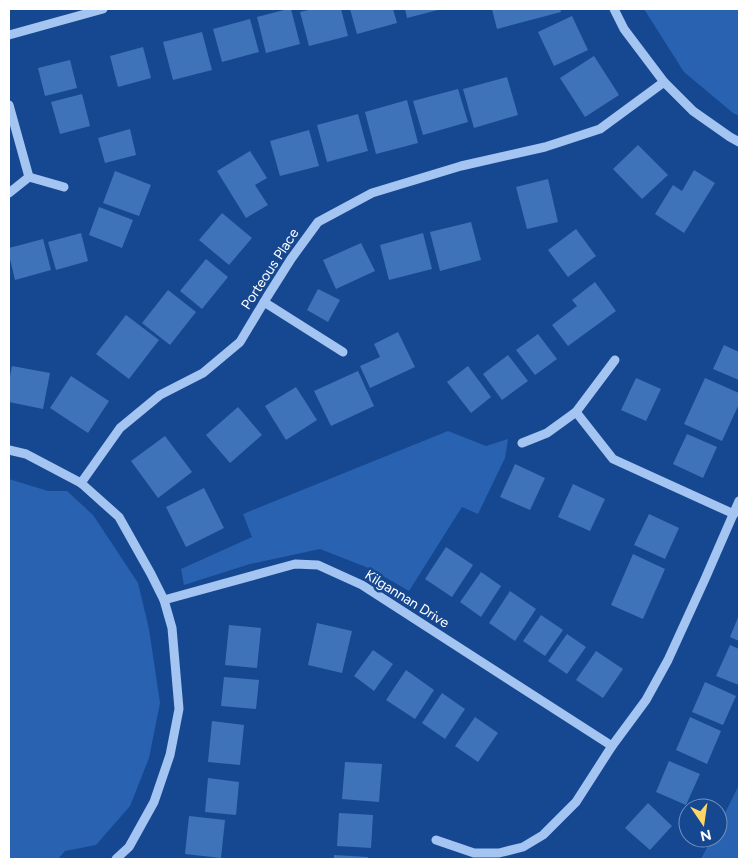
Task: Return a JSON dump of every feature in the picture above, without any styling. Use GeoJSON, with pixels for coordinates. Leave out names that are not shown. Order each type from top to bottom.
{"type":"FeatureCollection","features":[{"type":"Feature","properties":{"kind":"street"},"geometry":{"type":"LineString","coordinates":[[9,35],[103,9]]}},
{"type":"Feature","properties":{"kind":"street"},"geometry":{"type":"LineString","coordinates":[[614,9],[624,29],[664,82],[693,111],[739,142]]}},
{"type":"Feature","properties":{"kind":"street","name":"Porteous Place"},"geometry":{"type":"LineString","coordinates":[[81,483],[120,428],[160,395],[203,373],[240,342],[291,259],[318,222],[372,193],[461,166],[545,147],[600,130],[664,82]]}},
{"type":"Feature","properties":{"kind":"street"},"geometry":{"type":"LineString","coordinates":[[9,105],[29,177]]}},
{"type":"Feature","properties":{"kind":"street"},"geometry":{"type":"LineString","coordinates":[[29,177],[64,187]]}},
{"type":"Feature","properties":{"kind":"street"},"geometry":{"type":"LineString","coordinates":[[9,193],[29,177]]}},
{"type":"Feature","properties":{"kind":"street"},"geometry":{"type":"LineString","coordinates":[[264,302],[343,352]]}},
{"type":"Feature","properties":{"kind":"street"},"geometry":{"type":"LineString","coordinates":[[522,443],[547,433],[576,412],[615,360]]}},
{"type":"Feature","properties":{"kind":"street"},"geometry":{"type":"LineString","coordinates":[[576,412],[613,458],[734,514]]}},
{"type":"Feature","properties":{"kind":"street"},"geometry":{"type":"LineString","coordinates":[[9,450],[26,454],[81,483],[119,517],[164,600],[172,628],[179,709],[170,755],[154,802],[129,847],[116,859]]}},
{"type":"Feature","properties":{"kind":"street"},"geometry":{"type":"LineString","coordinates":[[436,840],[474,853],[499,853],[523,847],[543,835],[576,802],[612,746],[646,700],[668,660],[706,579],[739,501]]}},
{"type":"Feature","properties":{"kind":"street","name":"Kilgannan Drive"},"geometry":{"type":"LineString","coordinates":[[164,600],[295,564],[318,565],[362,585],[612,746]]}},
{"type":"Feature","properties":{"kind":"shaded area"},"geometry":{"type":"Polygon","coordinates":[[[644,9],[739,9],[739,116],[684,72],[644,9]]]}},
{"type":"Feature","properties":{"kind":"shaded area"},"geometry":{"type":"Polygon","coordinates":[[[448,431],[486,446],[508,439],[505,458],[478,514],[462,507],[409,591],[371,569],[320,549],[250,564],[184,585],[181,569],[252,537],[243,514],[448,431]]]}},
{"type":"Feature","properties":{"kind":"shaded area"},"geometry":{"type":"Polygon","coordinates":[[[9,479],[48,491],[67,491],[93,515],[138,583],[149,629],[160,703],[149,758],[130,806],[96,845],[65,851],[58,859],[9,859],[9,479]]]}},
{"type":"Feature","properties":{"kind":"shaded area"},"geometry":{"type":"Polygon","coordinates":[[[739,785],[739,859],[701,859],[707,848],[728,848],[728,807],[739,785]]]}},
{"type":"Feature","properties":{"kind":"building"},"geometry":{"type":"Polygon","coordinates":[[[291,9],[300,44],[266,53],[257,17],[291,9]]]}},
{"type":"Feature","properties":{"kind":"building"},"geometry":{"type":"Polygon","coordinates":[[[313,9],[341,9],[348,36],[309,46],[300,12],[313,9]]]}},
{"type":"Feature","properties":{"kind":"building"},"geometry":{"type":"Polygon","coordinates":[[[350,9],[393,9],[397,23],[357,34],[350,9]]]}},
{"type":"Feature","properties":{"kind":"building"},"geometry":{"type":"Polygon","coordinates":[[[405,9],[442,9],[407,18],[405,9]]]}},
{"type":"Feature","properties":{"kind":"building"},"geometry":{"type":"Polygon","coordinates":[[[492,9],[560,9],[561,12],[497,29],[492,9]]]}},
{"type":"Feature","properties":{"kind":"building"},"geometry":{"type":"Polygon","coordinates":[[[572,16],[588,50],[554,66],[538,32],[572,16]]]}},
{"type":"Feature","properties":{"kind":"building"},"geometry":{"type":"Polygon","coordinates":[[[250,19],[259,52],[222,62],[213,29],[250,19]]]}},
{"type":"Feature","properties":{"kind":"building"},"geometry":{"type":"Polygon","coordinates":[[[202,32],[212,70],[173,80],[163,42],[202,32]]]}},
{"type":"Feature","properties":{"kind":"building"},"geometry":{"type":"Polygon","coordinates":[[[143,47],[151,78],[118,87],[110,56],[143,47]]]}},
{"type":"Feature","properties":{"kind":"building"},"geometry":{"type":"Polygon","coordinates":[[[594,56],[619,95],[585,117],[560,78],[594,56]]]}},
{"type":"Feature","properties":{"kind":"building"},"geometry":{"type":"Polygon","coordinates":[[[70,60],[77,88],[45,96],[38,68],[70,60]]]}},
{"type":"Feature","properties":{"kind":"building"},"geometry":{"type":"Polygon","coordinates":[[[507,77],[518,115],[474,128],[463,89],[507,77]]]}},
{"type":"Feature","properties":{"kind":"building"},"geometry":{"type":"Polygon","coordinates":[[[458,89],[468,122],[423,135],[413,101],[458,89]]]}},
{"type":"Feature","properties":{"kind":"building"},"geometry":{"type":"Polygon","coordinates":[[[82,94],[90,126],[60,134],[51,102],[82,94]]]}},
{"type":"Feature","properties":{"kind":"building"},"geometry":{"type":"Polygon","coordinates":[[[407,100],[418,143],[376,154],[365,112],[407,100]]]}},
{"type":"Feature","properties":{"kind":"building"},"geometry":{"type":"Polygon","coordinates":[[[358,114],[368,151],[327,162],[317,125],[358,114]]]}},
{"type":"Feature","properties":{"kind":"building"},"geometry":{"type":"Polygon","coordinates":[[[130,129],[136,155],[105,163],[98,138],[130,129]]]}},
{"type":"Feature","properties":{"kind":"building"},"geometry":{"type":"Polygon","coordinates":[[[309,130],[319,166],[280,176],[270,141],[309,130]]]}},
{"type":"Feature","properties":{"kind":"building"},"geometry":{"type":"Polygon","coordinates":[[[638,145],[668,175],[642,199],[613,169],[638,145]]]}},
{"type":"Feature","properties":{"kind":"building"},"geometry":{"type":"Polygon","coordinates":[[[250,151],[267,178],[255,185],[268,205],[246,218],[217,171],[250,151]]]}},
{"type":"Feature","properties":{"kind":"building"},"geometry":{"type":"Polygon","coordinates":[[[694,170],[715,183],[684,233],[655,214],[673,185],[682,191],[694,170]]]}},
{"type":"Feature","properties":{"kind":"building"},"geometry":{"type":"Polygon","coordinates":[[[115,171],[151,185],[139,216],[103,203],[115,171]]]}},
{"type":"Feature","properties":{"kind":"building"},"geometry":{"type":"Polygon","coordinates":[[[548,179],[558,222],[527,229],[516,187],[548,179]]]}},
{"type":"Feature","properties":{"kind":"building"},"geometry":{"type":"Polygon","coordinates":[[[99,207],[133,220],[122,248],[89,235],[99,207]]]}},
{"type":"Feature","properties":{"kind":"building"},"geometry":{"type":"Polygon","coordinates":[[[222,213],[252,238],[229,265],[199,240],[222,213]]]}},
{"type":"Feature","properties":{"kind":"building"},"geometry":{"type":"Polygon","coordinates":[[[471,222],[481,260],[440,271],[430,232],[471,222]]]}},
{"type":"Feature","properties":{"kind":"building"},"geometry":{"type":"Polygon","coordinates":[[[576,229],[596,256],[568,277],[548,250],[576,229]]]}},
{"type":"Feature","properties":{"kind":"building"},"geometry":{"type":"Polygon","coordinates":[[[81,233],[88,261],[56,270],[48,242],[81,233]]]}},
{"type":"Feature","properties":{"kind":"building"},"geometry":{"type":"Polygon","coordinates":[[[423,233],[432,269],[389,280],[380,245],[423,233]]]}},
{"type":"Feature","properties":{"kind":"building"},"geometry":{"type":"Polygon","coordinates":[[[43,239],[51,270],[15,280],[9,248],[43,239]]]}},
{"type":"Feature","properties":{"kind":"building"},"geometry":{"type":"Polygon","coordinates":[[[361,243],[375,271],[336,289],[323,260],[361,243]]]}},
{"type":"Feature","properties":{"kind":"building"},"geometry":{"type":"Polygon","coordinates":[[[206,259],[228,277],[202,309],[180,291],[206,259]]]}},
{"type":"Feature","properties":{"kind":"building"},"geometry":{"type":"Polygon","coordinates":[[[595,282],[616,311],[568,346],[552,325],[577,306],[572,300],[595,282]]]}},
{"type":"Feature","properties":{"kind":"building"},"geometry":{"type":"Polygon","coordinates":[[[318,289],[340,300],[328,322],[307,310],[318,289]]]}},
{"type":"Feature","properties":{"kind":"building"},"geometry":{"type":"Polygon","coordinates":[[[168,290],[196,312],[170,345],[142,323],[168,290]]]}},
{"type":"Feature","properties":{"kind":"building"},"geometry":{"type":"Polygon","coordinates":[[[126,315],[159,340],[129,379],[96,354],[126,315]]]}},
{"type":"Feature","properties":{"kind":"building"},"geometry":{"type":"Polygon","coordinates":[[[398,332],[415,367],[370,388],[360,366],[380,357],[374,344],[398,332]]]}},
{"type":"Feature","properties":{"kind":"building"},"geometry":{"type":"Polygon","coordinates":[[[538,334],[557,359],[535,375],[516,350],[538,334]]]}},
{"type":"Feature","properties":{"kind":"building"},"geometry":{"type":"Polygon","coordinates":[[[724,345],[739,352],[739,380],[713,369],[724,345]]]}},
{"type":"Feature","properties":{"kind":"building"},"geometry":{"type":"Polygon","coordinates":[[[508,355],[528,381],[502,400],[483,374],[508,355]]]}},
{"type":"Feature","properties":{"kind":"building"},"geometry":{"type":"Polygon","coordinates":[[[12,366],[50,373],[43,409],[9,402],[9,381],[12,366]]]}},
{"type":"Feature","properties":{"kind":"building"},"geometry":{"type":"Polygon","coordinates":[[[468,366],[491,397],[471,413],[447,382],[468,366]]]}},
{"type":"Feature","properties":{"kind":"building"},"geometry":{"type":"Polygon","coordinates":[[[358,371],[374,406],[331,426],[314,391],[358,371]]]}},
{"type":"Feature","properties":{"kind":"building"},"geometry":{"type":"Polygon","coordinates":[[[71,376],[109,401],[88,433],[50,408],[71,376]]]}},
{"type":"Feature","properties":{"kind":"building"},"geometry":{"type":"Polygon","coordinates":[[[636,378],[661,389],[646,421],[621,410],[636,378]]]}},
{"type":"Feature","properties":{"kind":"building"},"geometry":{"type":"Polygon","coordinates":[[[705,378],[739,393],[739,404],[722,441],[684,424],[705,378]]]}},
{"type":"Feature","properties":{"kind":"building"},"geometry":{"type":"Polygon","coordinates":[[[296,387],[317,420],[286,440],[265,406],[296,387]]]}},
{"type":"Feature","properties":{"kind":"building"},"geometry":{"type":"Polygon","coordinates":[[[238,407],[262,435],[230,463],[206,435],[238,407]]]}},
{"type":"Feature","properties":{"kind":"building"},"geometry":{"type":"Polygon","coordinates":[[[687,434],[717,447],[703,478],[673,464],[687,434]]]}},
{"type":"Feature","properties":{"kind":"building"},"geometry":{"type":"Polygon","coordinates":[[[165,436],[192,472],[158,498],[131,461],[165,436]]]}},
{"type":"Feature","properties":{"kind":"building"},"geometry":{"type":"Polygon","coordinates":[[[515,464],[545,478],[530,510],[500,497],[515,464]]]}},
{"type":"Feature","properties":{"kind":"building"},"geometry":{"type":"Polygon","coordinates":[[[573,484],[605,499],[590,531],[558,517],[573,484]]]}},
{"type":"Feature","properties":{"kind":"building"},"geometry":{"type":"Polygon","coordinates":[[[204,488],[224,528],[186,547],[166,507],[204,488]]]}},
{"type":"Feature","properties":{"kind":"building"},"geometry":{"type":"Polygon","coordinates":[[[649,514],[679,528],[665,559],[634,545],[649,514]]]}},
{"type":"Feature","properties":{"kind":"building"},"geometry":{"type":"Polygon","coordinates":[[[446,547],[473,565],[452,597],[425,579],[446,547]]]}},
{"type":"Feature","properties":{"kind":"building"},"geometry":{"type":"Polygon","coordinates":[[[633,554],[665,569],[643,619],[611,605],[633,554]]]}},
{"type":"Feature","properties":{"kind":"building"},"geometry":{"type":"Polygon","coordinates":[[[481,572],[501,586],[481,617],[460,602],[481,572]]]}},
{"type":"Feature","properties":{"kind":"building"},"geometry":{"type":"Polygon","coordinates":[[[510,591],[536,609],[515,641],[489,623],[510,591]]]}},
{"type":"Feature","properties":{"kind":"building"},"geometry":{"type":"Polygon","coordinates":[[[541,615],[563,630],[545,656],[523,641],[541,615]]]}},
{"type":"Feature","properties":{"kind":"building"},"geometry":{"type":"Polygon","coordinates":[[[739,615],[739,641],[730,637],[739,615]]]}},
{"type":"Feature","properties":{"kind":"building"},"geometry":{"type":"Polygon","coordinates":[[[317,623],[352,631],[342,673],[308,665],[317,623]]]}},
{"type":"Feature","properties":{"kind":"building"},"geometry":{"type":"Polygon","coordinates":[[[229,625],[261,628],[257,668],[225,665],[229,625]]]}},
{"type":"Feature","properties":{"kind":"building"},"geometry":{"type":"Polygon","coordinates":[[[567,634],[586,647],[567,674],[548,661],[567,634]]]}},
{"type":"Feature","properties":{"kind":"building"},"geometry":{"type":"Polygon","coordinates":[[[730,645],[739,649],[739,685],[716,676],[730,645]]]}},
{"type":"Feature","properties":{"kind":"building"},"geometry":{"type":"Polygon","coordinates":[[[373,650],[393,664],[374,691],[354,676],[373,650]]]}},
{"type":"Feature","properties":{"kind":"building"},"geometry":{"type":"Polygon","coordinates":[[[596,651],[623,669],[603,698],[576,680],[596,651]]]}},
{"type":"Feature","properties":{"kind":"building"},"geometry":{"type":"Polygon","coordinates":[[[406,670],[434,690],[415,719],[386,700],[406,670]]]}},
{"type":"Feature","properties":{"kind":"building"},"geometry":{"type":"Polygon","coordinates":[[[224,677],[259,680],[256,709],[221,706],[224,677]]]}},
{"type":"Feature","properties":{"kind":"building"},"geometry":{"type":"Polygon","coordinates":[[[705,682],[736,696],[723,725],[692,712],[705,682]]]}},
{"type":"Feature","properties":{"kind":"building"},"geometry":{"type":"Polygon","coordinates":[[[442,693],[465,709],[445,739],[422,723],[442,693]]]}},
{"type":"Feature","properties":{"kind":"building"},"geometry":{"type":"Polygon","coordinates":[[[475,717],[498,733],[478,762],[455,746],[475,717]]]}},
{"type":"Feature","properties":{"kind":"building"},"geometry":{"type":"Polygon","coordinates":[[[690,717],[721,731],[707,764],[676,750],[690,717]]]}},
{"type":"Feature","properties":{"kind":"building"},"geometry":{"type":"Polygon","coordinates":[[[212,721],[244,725],[240,765],[208,762],[212,721]]]}},
{"type":"Feature","properties":{"kind":"building"},"geometry":{"type":"Polygon","coordinates":[[[669,761],[700,774],[689,798],[678,798],[678,802],[656,792],[669,761]]]}},
{"type":"Feature","properties":{"kind":"building"},"geometry":{"type":"Polygon","coordinates":[[[345,762],[382,764],[379,802],[342,799],[345,762]]]}},
{"type":"Feature","properties":{"kind":"building"},"geometry":{"type":"Polygon","coordinates":[[[208,778],[239,782],[236,815],[205,812],[208,778]]]}},
{"type":"Feature","properties":{"kind":"building"},"geometry":{"type":"Polygon","coordinates":[[[648,803],[672,826],[650,850],[625,828],[648,803]]]}},
{"type":"Feature","properties":{"kind":"building"},"geometry":{"type":"Polygon","coordinates":[[[339,813],[373,815],[371,848],[337,846],[339,813]]]}},
{"type":"Feature","properties":{"kind":"building"},"geometry":{"type":"Polygon","coordinates":[[[189,816],[225,820],[221,858],[185,854],[189,816]]]}},
{"type":"Feature","properties":{"kind":"building"},"geometry":{"type":"Polygon","coordinates":[[[334,855],[368,857],[368,859],[334,859],[334,855]]]}}]}
